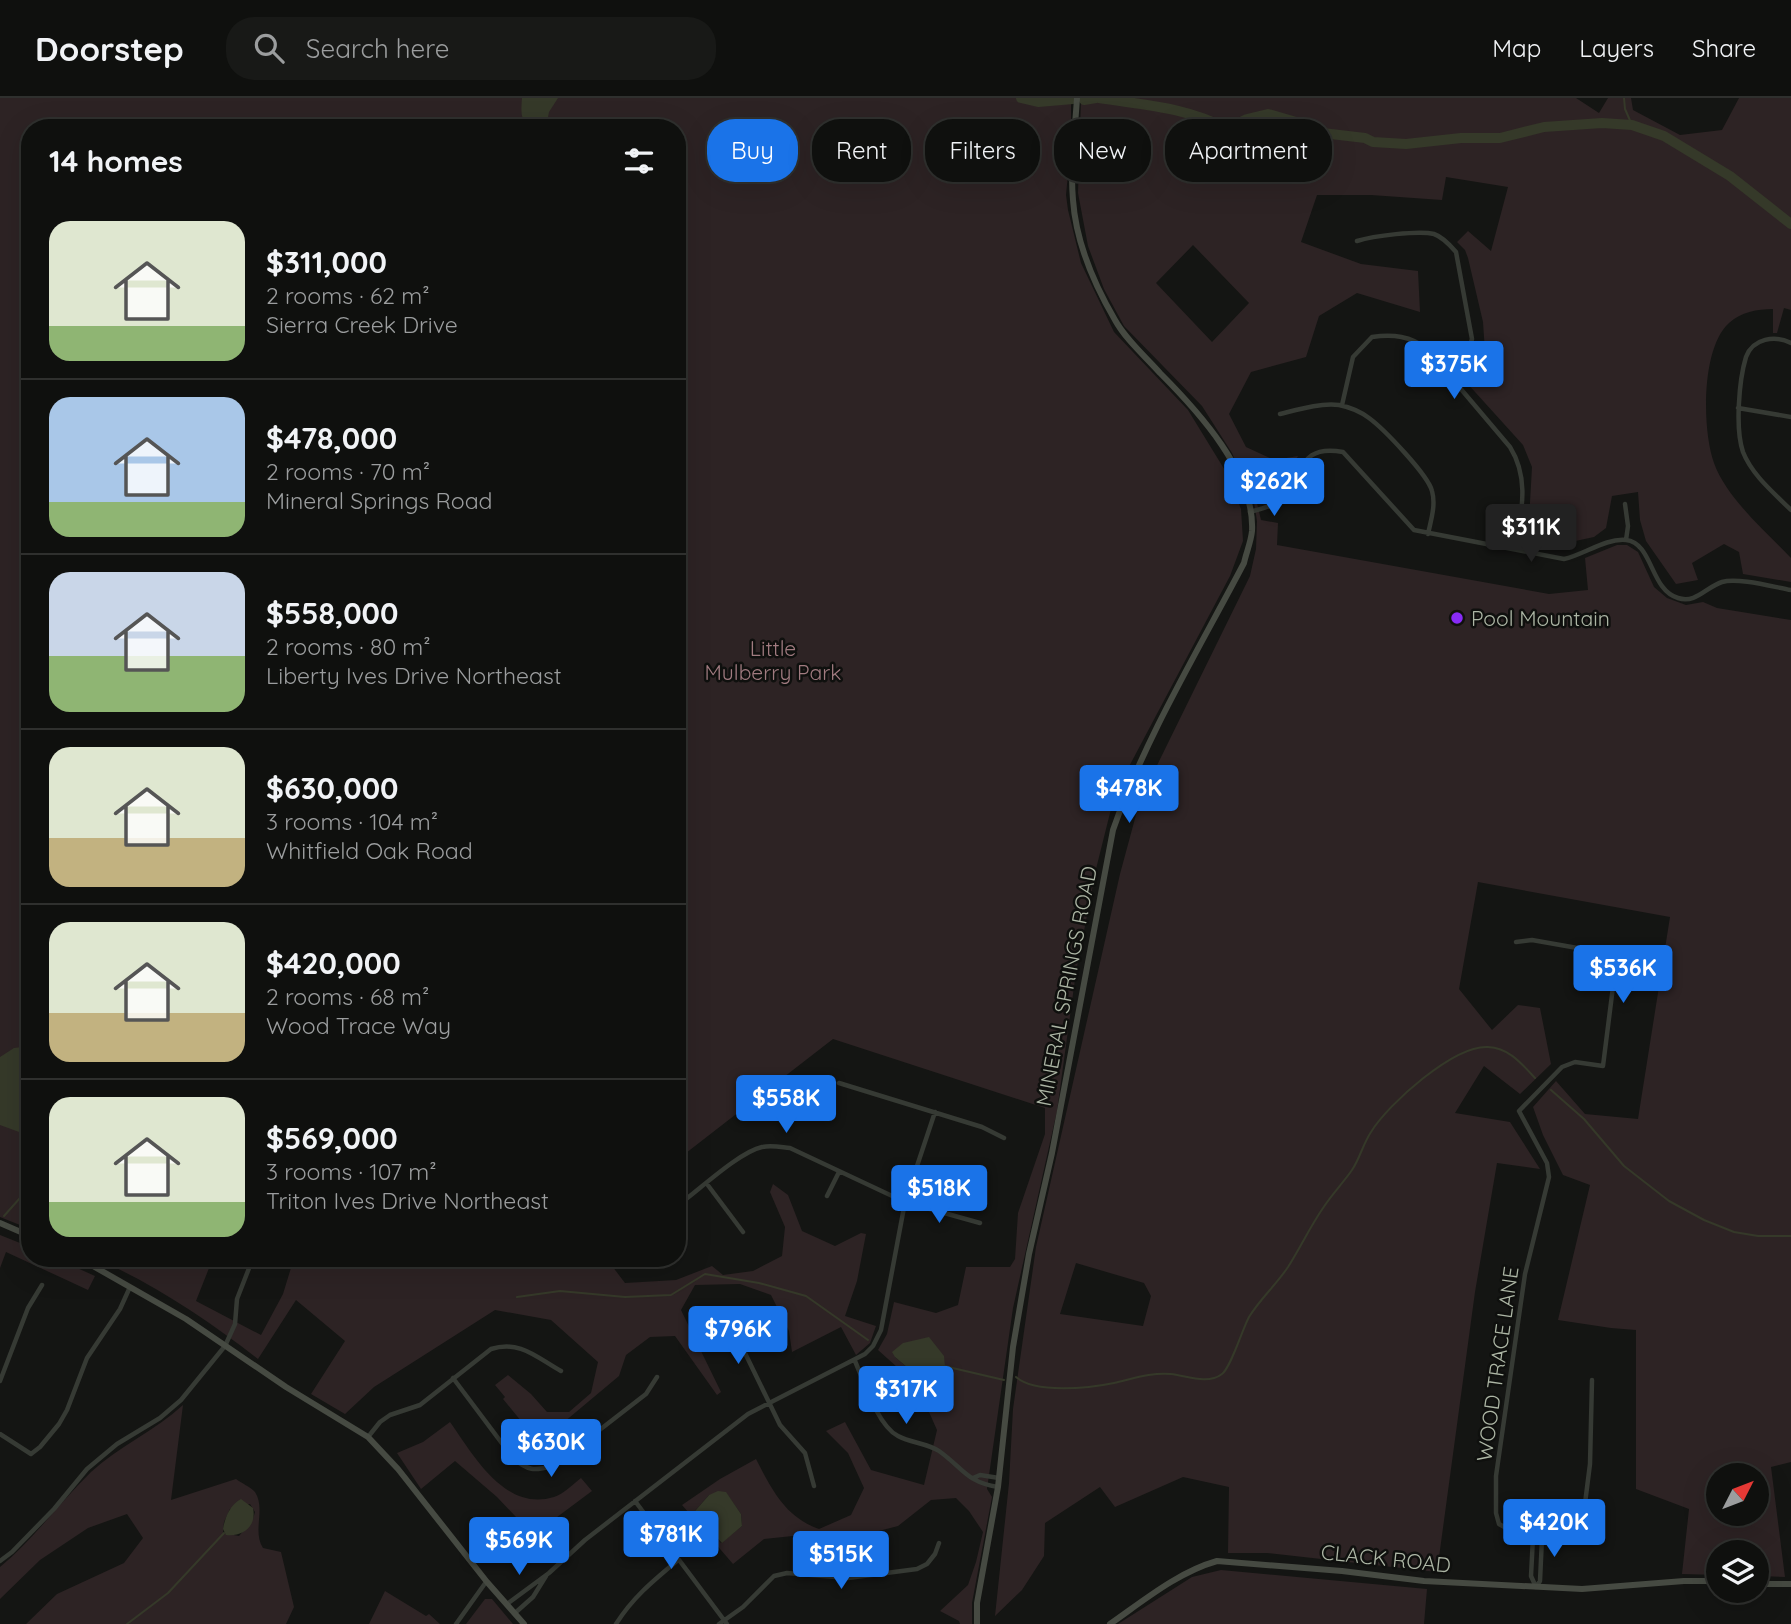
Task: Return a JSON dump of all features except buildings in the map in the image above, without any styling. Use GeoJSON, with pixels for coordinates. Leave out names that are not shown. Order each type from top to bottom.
{"type":"FeatureCollection","features":[{"type":"Feature","properties":{"kind":"street","name":"MINERAL SPRINGS ROAD"},"geometry":{"type":"LineString","coordinates":[[977,1624],[977,1603],[998,1487],[1013,1347],[1024,1281],[1060,1112],[1113,830],[1125,794],[1143,757],[1244,562],[1252,533],[1247,500],[1228,458],[1207,425],[1126,336],[1099,290],[1079,234],[1073,199],[1077,98]]}},
{"type":"Feature","properties":{"kind":"street"},"geometry":{"type":"LineString","coordinates":[[1357,242],[1376,236],[1434,234],[1446,241],[1455,251],[1472,339],[1466,359],[1448,376]]}},
{"type":"Feature","properties":{"kind":"street"},"geometry":{"type":"LineString","coordinates":[[1342,405],[1353,357],[1361,346],[1373,337],[1401,336],[1419,342],[1510,447],[1517,459],[1524,496],[1516,548]]}},
{"type":"Feature","properties":{"kind":"street"},"geometry":{"type":"LineString","coordinates":[[1791,343],[1775,338],[1765,339],[1747,355],[1738,408],[1743,452],[1752,470],[1791,510]]}},
{"type":"Feature","properties":{"kind":"street"},"geometry":{"type":"LineString","coordinates":[[1280,414],[1326,405],[1342,405],[1366,416],[1379,426],[1426,477],[1432,488],[1434,500],[1428,534]]}},
{"type":"Feature","properties":{"kind":"street"},"geometry":{"type":"LineString","coordinates":[[1738,408],[1791,417]]}},
{"type":"Feature","properties":{"kind":"street"},"geometry":{"type":"LineString","coordinates":[[1250,512],[1272,505],[1283,496],[1306,459],[1327,449],[1343,452],[1414,530],[1564,559],[1609,542],[1626,540],[1642,550],[1666,593],[1680,599],[1694,598],[1720,582],[1731,580],[1791,590]]}},
{"type":"Feature","properties":{"kind":"street"},"geometry":{"type":"LineString","coordinates":[[1247,500],[1283,496]]}},
{"type":"Feature","properties":{"kind":"street"},"geometry":{"type":"LineString","coordinates":[[1625,504],[1628,526],[1626,540]]}},
{"type":"Feature","properties":{"kind":"street","name":"WOOD TRACE LANE"},"geometry":{"type":"LineString","coordinates":[[1516,942],[1532,940],[1617,955],[1603,1066],[1575,1062],[1562,1066],[1519,1111],[1547,1163],[1549,1177],[1525,1274],[1496,1476],[1496,1513],[1499,1524],[1507,1529],[1539,1533],[1582,1527],[1590,1464],[1592,1380]]}},
{"type":"Feature","properties":{"kind":"street"},"geometry":{"type":"LineString","coordinates":[[839,1083],[982,1127],[1004,1138]]}},
{"type":"Feature","properties":{"kind":"street"},"geometry":{"type":"LineString","coordinates":[[507,1604],[525,1588],[549,1573],[584,1540],[748,1414],[855,1361],[873,1346],[881,1330],[905,1202],[935,1112]]}},
{"type":"Feature","properties":{"kind":"street"},"geometry":{"type":"LineString","coordinates":[[686,1199],[745,1153],[774,1146],[790,1148],[905,1202],[980,1223]]}},
{"type":"Feature","properties":{"kind":"street"},"geometry":{"type":"LineString","coordinates":[[827,1196],[839,1172]]}},
{"type":"Feature","properties":{"kind":"street"},"geometry":{"type":"LineString","coordinates":[[707,1184],[743,1232]]}},
{"type":"Feature","properties":{"kind":"street"},"geometry":{"type":"LineString","coordinates":[[0,1223],[21,1232]]}},
{"type":"Feature","properties":{"kind":"street"},"geometry":{"type":"LineString","coordinates":[[96,1267],[186,1319],[368,1437],[398,1469],[524,1624]]}},
{"type":"Feature","properties":{"kind":"street"},"geometry":{"type":"LineString","coordinates":[[0,1561],[54,1509],[87,1469],[117,1444],[160,1418],[181,1400],[225,1346],[234,1325],[237,1299],[249,1267]]}},
{"type":"Feature","properties":{"kind":"street"},"geometry":{"type":"LineString","coordinates":[[0,1381],[29,1308],[42,1284]]}},
{"type":"Feature","properties":{"kind":"street"},"geometry":{"type":"LineString","coordinates":[[0,1434],[31,1454],[40,1447],[67,1410],[87,1358],[120,1309],[131,1286]]}},
{"type":"Feature","properties":{"kind":"street"},"geometry":{"type":"LineString","coordinates":[[728,1318],[780,1426],[805,1453],[814,1486]]}},
{"type":"Feature","properties":{"kind":"street"},"geometry":{"type":"LineString","coordinates":[[368,1437],[380,1422],[390,1415],[420,1405],[491,1349],[504,1345],[516,1346],[561,1371]]}},
{"type":"Feature","properties":{"kind":"street"},"geometry":{"type":"LineString","coordinates":[[855,1361],[883,1423],[895,1435],[934,1447],[966,1476],[979,1484],[998,1487]]}},
{"type":"Feature","properties":{"kind":"street"},"geometry":{"type":"LineString","coordinates":[[453,1378],[513,1458],[535,1471],[553,1465],[646,1394],[657,1377]]}},
{"type":"Feature","properties":{"kind":"street"},"geometry":{"type":"LineString","coordinates":[[972,1478],[980,1475],[999,1478]]}},
{"type":"Feature","properties":{"kind":"street"},"geometry":{"type":"LineString","coordinates":[[635,1502],[723,1623],[774,1576],[787,1573],[848,1578],[917,1569],[928,1564],[939,1543]]}},
{"type":"Feature","properties":{"kind":"street"},"geometry":{"type":"LineString","coordinates":[[1539,1533],[1542,1538],[1540,1581],[1536,1587],[1531,1576],[1533,1537],[1539,1533]]}},
{"type":"Feature","properties":{"kind":"street"},"geometry":{"type":"LineString","coordinates":[[616,1624],[642,1589],[678,1560]]}},
{"type":"Feature","properties":{"kind":"street","name":"CLACK ROAD"},"geometry":{"type":"LineString","coordinates":[[1110,1624],[1177,1579],[1217,1562],[1320,1569],[1424,1581],[1582,1589],[1706,1581]]}},
{"type":"Feature","properties":{"kind":"street"},"geometry":{"type":"LineString","coordinates":[[515,1613],[533,1597],[549,1573]]}},
{"type":"Feature","properties":{"kind":"street"},"geometry":{"type":"LineString","coordinates":[[456,1624],[487,1581]]}},
{"type":"Feature","properties":{"kind":"street"},"geometry":{"type":"LineString","coordinates":[[1769,1584],[1791,1584]]}},
{"type":"Feature","properties":{"kind":"green space","name":"Little Mulberry Park"},"geometry":{"type":"Polygon","coordinates":[[[0,98],[1071,98],[1071,119],[1054,119],[1054,182],[1067,182],[1068,210],[1081,263],[1114,332],[1188,410],[1226,472],[1241,509],[1243,541],[1230,576],[1115,793],[1096,869],[1076,972],[1057,1111],[1013,1308],[987,1489],[992,1497],[972,1603],[972,1624],[960,1624],[940,1611],[968,1585],[983,1532],[956,1498],[931,1500],[898,1526],[848,1539],[802,1535],[764,1539],[733,1564],[682,1505],[756,1459],[788,1510],[807,1524],[819,1529],[851,1515],[864,1488],[848,1453],[826,1431],[845,1422],[871,1470],[924,1485],[937,1430],[917,1385],[878,1350],[887,1334],[894,1302],[936,1313],[958,1305],[966,1267],[1010,1267],[1015,1259],[1018,1213],[1045,1134],[1045,1108],[833,1039],[686,1153],[686,119],[21,119],[21,1225],[0,1217],[0,98]],[[944,1356],[895,1357],[936,1392],[944,1356]],[[726,1493],[709,1495],[695,1511],[721,1543],[742,1526],[741,1514],[726,1493]]]}},
{"type":"Feature","properties":{"kind":"green space"},"geometry":{"type":"Polygon","coordinates":[[[1081,98],[1576,98],[1599,113],[1608,98],[1631,98],[1633,110],[1680,135],[1722,130],[1739,98],[1791,98],[1791,310],[1784,308],[1777,333],[1773,333],[1773,309],[1750,312],[1729,323],[1713,351],[1706,411],[1710,449],[1720,476],[1747,513],[1791,558],[1791,582],[1743,574],[1739,552],[1724,544],[1692,563],[1698,580],[1676,584],[1646,541],[1640,520],[1638,492],[1612,496],[1606,528],[1594,537],[1552,546],[1528,538],[1532,467],[1523,445],[1466,382],[1485,352],[1483,322],[1468,258],[1457,242],[1468,231],[1491,251],[1508,187],[1446,177],[1442,200],[1371,195],[1317,195],[1301,242],[1361,264],[1418,271],[1420,312],[1357,293],[1319,316],[1306,357],[1251,372],[1229,414],[1246,447],[1274,460],[1298,456],[1277,487],[1254,491],[1261,520],[1278,523],[1277,545],[1549,594],[1588,590],[1585,558],[1617,545],[1627,545],[1638,552],[1654,587],[1667,598],[1686,605],[1703,602],[1717,608],[1791,620],[1791,1462],[1771,1467],[1785,1577],[1769,1576],[1769,1540],[1706,1540],[1706,1575],[1682,1574],[1689,1509],[1636,1489],[1636,1330],[1558,1320],[1590,1185],[1563,1175],[1543,1135],[1533,1107],[1556,1081],[1585,1114],[1638,1119],[1670,917],[1478,882],[1459,989],[1492,1030],[1518,1005],[1540,1008],[1551,1064],[1520,1094],[1484,1066],[1455,1113],[1510,1122],[1540,1169],[1497,1163],[1475,1292],[1437,1572],[1267,1553],[1228,1553],[1229,1487],[1183,1477],[1115,1507],[1100,1487],[1045,1523],[1044,1556],[1022,1590],[995,1616],[1009,1483],[1013,1409],[1036,1247],[1120,874],[1140,800],[1250,576],[1256,549],[1257,521],[1254,502],[1232,453],[1202,406],[1124,326],[1104,289],[1088,246],[1078,182],[1151,182],[1151,119],[1080,119],[1081,98]],[[1193,245],[1156,283],[1212,342],[1249,303],[1193,245]],[[1076,1263],[1060,1314],[1143,1326],[1151,1296],[1144,1283],[1076,1263]]]}},
{"type":"Feature","properties":{"kind":"green space"},"geometry":{"type":"Polygon","coordinates":[[[773,1184],[788,1195],[802,1231],[835,1246],[861,1233],[866,1234],[857,1281],[845,1316],[876,1326],[870,1343],[856,1355],[841,1327],[792,1352],[789,1331],[771,1295],[740,1284],[695,1285],[681,1310],[721,1392],[717,1395],[675,1336],[650,1337],[626,1355],[619,1376],[539,1443],[495,1385],[508,1375],[547,1412],[569,1412],[591,1393],[598,1362],[551,1320],[495,1310],[374,1387],[345,1414],[311,1394],[345,1341],[296,1300],[258,1359],[180,1304],[113,1267],[209,1267],[196,1301],[261,1335],[283,1294],[291,1267],[613,1267],[625,1283],[676,1280],[712,1266],[723,1275],[753,1271],[782,1256],[785,1227],[770,1192],[773,1184]]]}},
{"type":"Feature","properties":{"kind":"green space"},"geometry":{"type":"Polygon","coordinates":[[[0,1235],[21,1243],[21,1259],[6,1252],[0,1268],[0,1235]]]}},
{"type":"Feature","properties":{"kind":"green space"},"geometry":{"type":"Polygon","coordinates":[[[38,1267],[75,1267],[95,1276],[88,1290],[38,1267]]]}},
{"type":"Feature","properties":{"kind":"green space"},"geometry":{"type":"Polygon","coordinates":[[[183,1405],[171,1500],[236,1479],[255,1492],[259,1506],[260,1541],[263,1548],[281,1552],[294,1607],[286,1624],[26,1624],[57,1594],[124,1563],[143,1538],[127,1514],[88,1528],[40,1560],[0,1599],[0,1567],[24,1545],[91,1472],[183,1405]],[[250,1504],[230,1509],[224,1522],[223,1533],[239,1536],[253,1519],[255,1512],[250,1504]]]}},
{"type":"Feature","properties":{"kind":"green space"},"geometry":{"type":"Polygon","coordinates":[[[450,1422],[493,1478],[520,1496],[536,1499],[554,1497],[581,1478],[592,1491],[533,1535],[497,1497],[455,1461],[421,1489],[397,1453],[423,1442],[450,1422]]]}},
{"type":"Feature","properties":{"kind":"green space"},"geometry":{"type":"Polygon","coordinates":[[[1221,1570],[1427,1589],[1424,1624],[1118,1624],[1192,1577],[1221,1570]]]}},
{"type":"Feature","properties":{"kind":"green space"},"geometry":{"type":"Polygon","coordinates":[[[385,1591],[426,1616],[429,1614],[440,1624],[369,1624],[385,1591]]]}},
{"type":"Feature","properties":{"kind":"green space"},"geometry":{"type":"Polygon","coordinates":[[[485,1599],[492,1599],[513,1624],[466,1624],[485,1599]]]}},
{"type":"Feature","properties":{"kind":"shaded area"},"geometry":{"type":"Polygon","coordinates":[[[522,98],[558,98],[548,119],[523,119],[522,98]]]}},
{"type":"Feature","properties":{"kind":"shaded area"},"geometry":{"type":"Polygon","coordinates":[[[21,1047],[21,1133],[0,1125],[0,1057],[14,1048],[21,1047]]]}},
{"type":"Feature","properties":{"kind":"shaded area"},"geometry":{"type":"Polygon","coordinates":[[[929,1337],[944,1356],[946,1378],[942,1391],[936,1392],[892,1352],[903,1343],[929,1337]]]}},
{"type":"Feature","properties":{"kind":"shaded area"},"geometry":{"type":"Polygon","coordinates":[[[718,1491],[726,1492],[741,1514],[742,1526],[722,1543],[697,1518],[695,1511],[709,1495],[718,1491]]]}},
{"type":"Feature","properties":{"kind":"shaded area"},"geometry":{"type":"Polygon","coordinates":[[[241,1499],[253,1508],[251,1525],[238,1534],[226,1535],[223,1529],[227,1516],[241,1499]]]}},
{"type":"Feature","properties":{"kind":"waterway"},"geometry":{"type":"LineString","coordinates":[[1021,98],[1038,102],[1073,99]]}},
{"type":"Feature","properties":{"kind":"waterway"},"geometry":{"type":"LineString","coordinates":[[1084,100],[1096,98]]}},
{"type":"Feature","properties":{"kind":"waterway"},"geometry":{"type":"LineString","coordinates":[[1099,98],[1181,111],[1227,129],[1247,119],[1268,114],[1303,124],[1314,132],[1365,138],[1373,142],[1406,144],[1461,138],[1500,138],[1544,127],[1602,123],[1632,125],[1664,136],[1730,176],[1791,224]]}},
{"type":"Feature","properties":{"kind":"waterway"},"geometry":{"type":"LineString","coordinates":[[1624,98],[1625,109],[1632,125]]}},
{"type":"Feature","properties":{"kind":"waterway"},"geometry":{"type":"LineString","coordinates":[[1016,1377],[1036,1386],[1077,1388],[1157,1374],[1204,1379],[1222,1374],[1249,1317],[1288,1267],[1323,1208],[1352,1170],[1371,1132],[1407,1092],[1423,1078],[1458,1056],[1474,1049],[1488,1047],[1508,1053],[1535,1078]]}},
{"type":"Feature","properties":{"kind":"waterway"},"geometry":{"type":"LineString","coordinates":[[1551,1090],[1584,1119],[1624,1166],[1669,1201],[1734,1232],[1758,1236],[1791,1236]]}},
{"type":"Feature","properties":{"kind":"waterway"},"geometry":{"type":"LineString","coordinates":[[4,1216],[21,1195]]}},
{"type":"Feature","properties":{"kind":"waterway"},"geometry":{"type":"LineString","coordinates":[[517,1297],[560,1291],[625,1297],[671,1295],[705,1274],[759,1283],[806,1296],[868,1340]]}},
{"type":"Feature","properties":{"kind":"waterway"},"geometry":{"type":"LineString","coordinates":[[944,1366],[1004,1380]]}},
{"type":"Feature","properties":{"kind":"waterway"},"geometry":{"type":"LineString","coordinates":[[127,1624],[168,1593],[224,1533]]}},
{"type":"Feature","properties":{"kind":"place","name":"Pool Mountain"},"geometry":{"type":"Point","coordinates":[1457,618]}}]}
